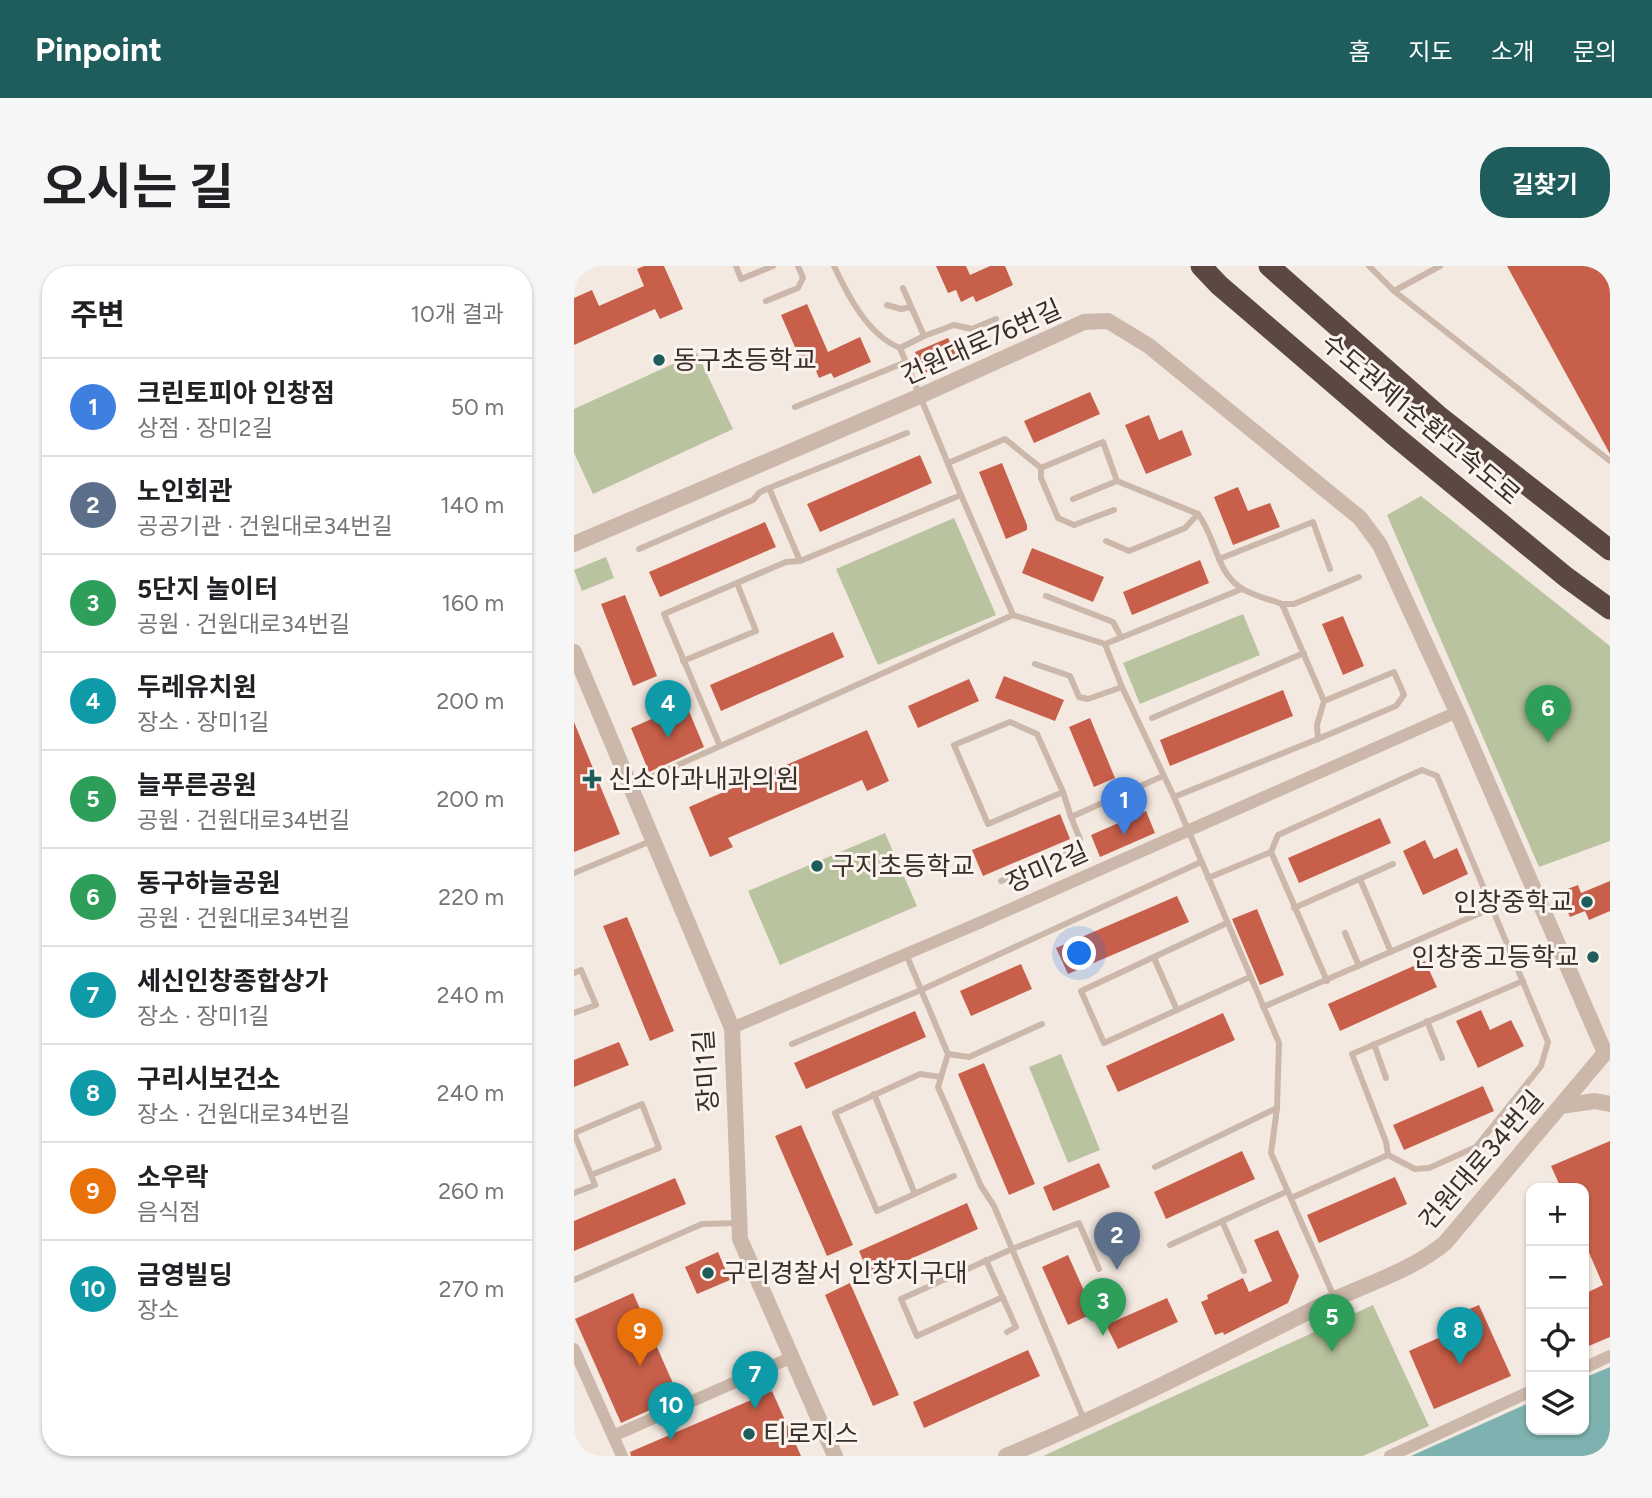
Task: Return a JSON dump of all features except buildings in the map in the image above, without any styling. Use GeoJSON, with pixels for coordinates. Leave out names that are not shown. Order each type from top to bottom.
{"type":"FeatureCollection","features":[{"type":"Feature","properties":{"kind":"highway","name":"수도권제1순환고속도로"},"geometry":{"type":"LineString","coordinates":[[1201,266],[1219,285],[1395,436],[1566,577],[1610,609]]}},
{"type":"Feature","properties":{"kind":"highway","name":"수도권제1순환고속도로"},"geometry":{"type":"LineString","coordinates":[[1269,266],[1440,417],[1610,550]]}},
{"type":"Feature","properties":{"kind":"street","name":"건원대로76번길"},"geometry":{"type":"LineString","coordinates":[[574,544],[920,396],[1084,322],[1108,321],[1149,346],[1360,518],[1380,545],[1457,712]]}},
{"type":"Feature","properties":{"kind":"street","name":"장미1길"},"geometry":{"type":"LineString","coordinates":[[574,652],[732,1028],[740,1239],[835,1456]]}},
{"type":"Feature","properties":{"kind":"street","name":"장미2길"},"geometry":{"type":"LineString","coordinates":[[732,1028],[1457,712]]}},
{"type":"Feature","properties":{"kind":"street","name":"건원대로34번길"},"geometry":{"type":"LineString","coordinates":[[1006,1456],[1086,1423],[1335,1299],[1426,1259],[1445,1243],[1561,1105],[1607,1057],[1457,712]]}},
{"type":"Feature","properties":{"kind":"street"},"geometry":{"type":"LineString","coordinates":[[1561,1105],[1595,1101],[1610,1104]]}},
{"type":"Feature","properties":{"kind":"street"},"geometry":{"type":"LineString","coordinates":[[574,1349],[622,1456]]}},
{"type":"Feature","properties":{"kind":"street"},"geometry":{"type":"LineString","coordinates":[[1589,1366],[1610,1356]]}},
{"type":"Feature","properties":{"kind":"street"},"geometry":{"type":"LineString","coordinates":[[613,1436],[790,1358]]}},
{"type":"Feature","properties":{"kind":"street"},"geometry":{"type":"LineString","coordinates":[[1390,1456],[1526,1397]]}},
{"type":"Feature","properties":{"kind":"lane"},"geometry":{"type":"LineString","coordinates":[[736,266],[741,279],[773,266]]}},
{"type":"Feature","properties":{"kind":"lane"},"geometry":{"type":"LineString","coordinates":[[766,301],[798,288],[803,278],[798,266]]}},
{"type":"Feature","properties":{"kind":"lane"},"geometry":{"type":"LineString","coordinates":[[834,266],[843,287],[866,321],[887,343],[900,348],[1013,615]]}},
{"type":"Feature","properties":{"kind":"lane"},"geometry":{"type":"LineString","coordinates":[[1369,266],[1394,290],[1610,461]]}},
{"type":"Feature","properties":{"kind":"lane"},"geometry":{"type":"LineString","coordinates":[[1394,290],[1440,266]]}},
{"type":"Feature","properties":{"kind":"lane"},"geometry":{"type":"LineString","coordinates":[[903,288],[925,336]]}},
{"type":"Feature","properties":{"kind":"lane"},"geometry":{"type":"LineString","coordinates":[[887,306],[901,309],[911,307]]}},
{"type":"Feature","properties":{"kind":"lane"},"geometry":{"type":"LineString","coordinates":[[900,348],[954,325],[972,329],[996,319]]}},
{"type":"Feature","properties":{"kind":"lane"},"geometry":{"type":"LineString","coordinates":[[795,407],[906,362]]}},
{"type":"Feature","properties":{"kind":"lane"},"geometry":{"type":"LineString","coordinates":[[639,549],[753,500],[760,492],[769,488],[907,433]]}},
{"type":"Feature","properties":{"kind":"lane"},"geometry":{"type":"LineString","coordinates":[[948,463],[1005,439],[1041,468]]}},
{"type":"Feature","properties":{"kind":"lane"},"geometry":{"type":"LineString","coordinates":[[1041,468],[1103,442],[1117,481]]}},
{"type":"Feature","properties":{"kind":"lane"},"geometry":{"type":"LineString","coordinates":[[1041,468],[1041,478],[1058,518],[1074,525],[1114,510]]}},
{"type":"Feature","properties":{"kind":"lane"},"geometry":{"type":"LineString","coordinates":[[1073,499],[1117,481],[1198,514],[1207,525],[1226,576],[1242,589],[1282,604],[1294,604],[1359,577]]}},
{"type":"Feature","properties":{"kind":"lane"},"geometry":{"type":"LineString","coordinates":[[769,488],[800,561]]}},
{"type":"Feature","properties":{"kind":"lane"},"geometry":{"type":"LineString","coordinates":[[720,746],[664,614],[786,562],[800,561],[961,495]]}},
{"type":"Feature","properties":{"kind":"lane"},"geometry":{"type":"LineString","coordinates":[[1106,541],[1129,551],[1185,528],[1198,514]]}},
{"type":"Feature","properties":{"kind":"lane"},"geometry":{"type":"LineString","coordinates":[[1219,559],[1313,522],[1330,569]]}},
{"type":"Feature","properties":{"kind":"lane"},"geometry":{"type":"LineString","coordinates":[[683,661],[756,631],[737,583]]}},
{"type":"Feature","properties":{"kind":"lane"},"geometry":{"type":"LineString","coordinates":[[629,787],[1013,615],[1105,644],[1242,589]]}},
{"type":"Feature","properties":{"kind":"lane"},"geometry":{"type":"LineString","coordinates":[[1046,596],[1113,622],[1121,637]]}},
{"type":"Feature","properties":{"kind":"lane"},"geometry":{"type":"LineString","coordinates":[[1282,604],[1324,701],[1317,725],[1318,739]]}},
{"type":"Feature","properties":{"kind":"lane"},"geometry":{"type":"LineString","coordinates":[[1105,644],[1188,829],[1279,1043],[1278,1108],[1271,1153],[1335,1299]]}},
{"type":"Feature","properties":{"kind":"lane"},"geometry":{"type":"LineString","coordinates":[[1152,718],[1304,653]]}},
{"type":"Feature","properties":{"kind":"lane"},"geometry":{"type":"LineString","coordinates":[[1035,664],[1070,676],[1079,696],[1088,699],[1122,687]]}},
{"type":"Feature","properties":{"kind":"lane"},"geometry":{"type":"LineString","coordinates":[[1174,797],[1396,706],[1404,695],[1395,672],[1324,701]]}},
{"type":"Feature","properties":{"kind":"lane"},"geometry":{"type":"LineString","coordinates":[[1001,881],[1079,848],[1080,839],[1063,792],[1037,734],[1010,722],[954,745],[988,824],[1063,792]]}},
{"type":"Feature","properties":{"kind":"lane"},"geometry":{"type":"LineString","coordinates":[[1327,981],[1271,852],[1278,835],[1422,771],[1437,776],[1548,1042],[1541,1066],[1476,1147],[1429,1168],[1415,1169],[1388,1155]]}},
{"type":"Feature","properties":{"kind":"lane"},"geometry":{"type":"LineString","coordinates":[[1071,817],[1163,776]]}},
{"type":"Feature","properties":{"kind":"lane"},"geometry":{"type":"LineString","coordinates":[[574,873],[653,840]]}},
{"type":"Feature","properties":{"kind":"lane"},"geometry":{"type":"LineString","coordinates":[[1208,878],[1271,852]]}},
{"type":"Feature","properties":{"kind":"lane"},"geometry":{"type":"LineString","coordinates":[[792,1044],[921,990],[1201,862]]}},
{"type":"Feature","properties":{"kind":"lane"},"geometry":{"type":"LineString","coordinates":[[1294,908],[1393,864]]}},
{"type":"Feature","properties":{"kind":"lane"},"geometry":{"type":"LineString","coordinates":[[1360,879],[1391,952]]}},
{"type":"Feature","properties":{"kind":"lane"},"geometry":{"type":"LineString","coordinates":[[1264,1007],[1492,908]]}},
{"type":"Feature","properties":{"kind":"lane"},"geometry":{"type":"LineString","coordinates":[[1227,923],[1081,991],[1104,1043],[1250,977]]}},
{"type":"Feature","properties":{"kind":"lane"},"geometry":{"type":"LineString","coordinates":[[1345,933],[1359,966]]}},
{"type":"Feature","properties":{"kind":"lane"},"geometry":{"type":"LineString","coordinates":[[906,954],[948,1055],[938,1087],[981,1186],[994,1206],[1086,1423]]}},
{"type":"Feature","properties":{"kind":"lane"},"geometry":{"type":"LineString","coordinates":[[1154,958],[1177,1010]]}},
{"type":"Feature","properties":{"kind":"lane"},"geometry":{"type":"LineString","coordinates":[[574,973],[581,970],[596,1005],[574,1013]]}},
{"type":"Feature","properties":{"kind":"lane"},"geometry":{"type":"LineString","coordinates":[[1388,1155],[1386,1142],[1352,1054],[1523,981]]}},
{"type":"Feature","properties":{"kind":"lane"},"geometry":{"type":"LineString","coordinates":[[1427,1021],[1442,1058]]}},
{"type":"Feature","properties":{"kind":"lane"},"geometry":{"type":"LineString","coordinates":[[948,1055],[969,1057],[1042,1024]]}},
{"type":"Feature","properties":{"kind":"lane"},"geometry":{"type":"LineString","coordinates":[[1374,1044],[1386,1078]]}},
{"type":"Feature","properties":{"kind":"lane"},"geometry":{"type":"LineString","coordinates":[[941,1077],[920,1074],[835,1113],[877,1211],[954,1176]]}},
{"type":"Feature","properties":{"kind":"lane"},"geometry":{"type":"LineString","coordinates":[[874,1094],[915,1194]]}},
{"type":"Feature","properties":{"kind":"lane"},"geometry":{"type":"LineString","coordinates":[[574,1193],[595,1185],[574,1133],[642,1104],[660,1148],[592,1175]]}},
{"type":"Feature","properties":{"kind":"lane"},"geometry":{"type":"LineString","coordinates":[[1155,1167],[1278,1108]]}},
{"type":"Feature","properties":{"kind":"lane"},"geometry":{"type":"LineString","coordinates":[[1291,1198],[1388,1155]]}},
{"type":"Feature","properties":{"kind":"lane"},"geometry":{"type":"LineString","coordinates":[[1170,1245],[1287,1191]]}},
{"type":"Feature","properties":{"kind":"lane"},"geometry":{"type":"LineString","coordinates":[[1222,1221],[1244,1271]]}},
{"type":"Feature","properties":{"kind":"lane"},"geometry":{"type":"LineString","coordinates":[[574,1280],[702,1224],[738,1223]]}},
{"type":"Feature","properties":{"kind":"lane"},"geometry":{"type":"LineString","coordinates":[[1003,1297],[917,1336],[901,1299],[986,1260],[1079,1223],[1099,1269]]}},
{"type":"Feature","properties":{"kind":"lane"},"geometry":{"type":"LineString","coordinates":[[986,1260],[1016,1327],[1007,1332]]}},
{"type":"Feature","properties":{"kind":"green space"},"geometry":{"type":"Polygon","coordinates":[[[697,353],[733,429],[593,494],[574,453],[574,409],[697,353]]]}},
{"type":"Feature","properties":{"kind":"green space"},"geometry":{"type":"Polygon","coordinates":[[[1421,496],[1610,646],[1610,841],[1539,867],[1387,515],[1421,496]]]}},
{"type":"Feature","properties":{"kind":"green space"},"geometry":{"type":"Polygon","coordinates":[[[954,518],[996,615],[878,665],[836,569],[954,518]]]}},
{"type":"Feature","properties":{"kind":"green space"},"geometry":{"type":"Polygon","coordinates":[[[606,557],[614,578],[582,591],[574,570],[606,557]]]}},
{"type":"Feature","properties":{"kind":"green space"},"geometry":{"type":"Polygon","coordinates":[[[1243,614],[1260,655],[1140,704],[1123,663],[1243,614]]]}},
{"type":"Feature","properties":{"kind":"green space"},"geometry":{"type":"Polygon","coordinates":[[[885,833],[917,906],[780,965],[748,891],[885,833]]]}},
{"type":"Feature","properties":{"kind":"green space"},"geometry":{"type":"Polygon","coordinates":[[[1061,1054],[1100,1150],[1068,1163],[1029,1067],[1061,1054]]]}},
{"type":"Feature","properties":{"kind":"green space"},"geometry":{"type":"Polygon","coordinates":[[[1373,1305],[1429,1426],[1363,1456],[1043,1456],[1373,1305]]]}},
{"type":"Feature","properties":{"kind":"water"},"geometry":{"type":"Polygon","coordinates":[[[1610,1367],[1610,1456],[1411,1456],[1526,1404],[1526,1435],[1589,1435],[1589,1376],[1610,1367]]]}},
{"type":"Feature","properties":{"kind":"place","name":"동구초등학교"},"geometry":{"type":"Point","coordinates":[659,360]}},
{"type":"Feature","properties":{"kind":"place","name":"두레유치원"},"geometry":{"type":"Point","coordinates":[668,738]}},
{"type":"Feature","properties":{"kind":"place","name":"동구하늘공원"},"geometry":{"type":"Point","coordinates":[1548,743]}},
{"type":"Feature","properties":{"kind":"place","name":"신소아과내과의원"},"geometry":{"type":"Point","coordinates":[592,779]}},
{"type":"Feature","properties":{"kind":"place","name":"크린토피아 인창점"},"geometry":{"type":"Point","coordinates":[1124,835]}},
{"type":"Feature","properties":{"kind":"place","name":"구지초등학교"},"geometry":{"type":"Point","coordinates":[817,866]}},
{"type":"Feature","properties":{"kind":"place","name":"인창중학교"},"geometry":{"type":"Point","coordinates":[1587,902]}},
{"type":"Feature","properties":{"kind":"place","name":"인창중고등학교"},"geometry":{"type":"Point","coordinates":[1593,957]}},
{"type":"Feature","properties":{"kind":"place","name":"노인회관"},"geometry":{"type":"Point","coordinates":[1117,1270]}},
{"type":"Feature","properties":{"kind":"place","name":"구리경찰서 인창지구대"},"geometry":{"type":"Point","coordinates":[708,1273]}},
{"type":"Feature","properties":{"kind":"place","name":"5단지 놀이터"},"geometry":{"type":"Point","coordinates":[1103,1336]}},
{"type":"Feature","properties":{"kind":"place","name":"늘푸른공원"},"geometry":{"type":"Point","coordinates":[1332,1352]}},
{"type":"Feature","properties":{"kind":"place","name":"구리시보건소"},"geometry":{"type":"Point","coordinates":[1460,1365]}},
{"type":"Feature","properties":{"kind":"place","name":"소우락"},"geometry":{"type":"Point","coordinates":[640,1366]}},
{"type":"Feature","properties":{"kind":"place","name":"세신인창종합상가"},"geometry":{"type":"Point","coordinates":[755,1409]}},
{"type":"Feature","properties":{"kind":"place","name":"티로지스"},"geometry":{"type":"Point","coordinates":[749,1434]}},
{"type":"Feature","properties":{"kind":"place","name":"금영빌딩"},"geometry":{"type":"Point","coordinates":[671,1440]}}]}
